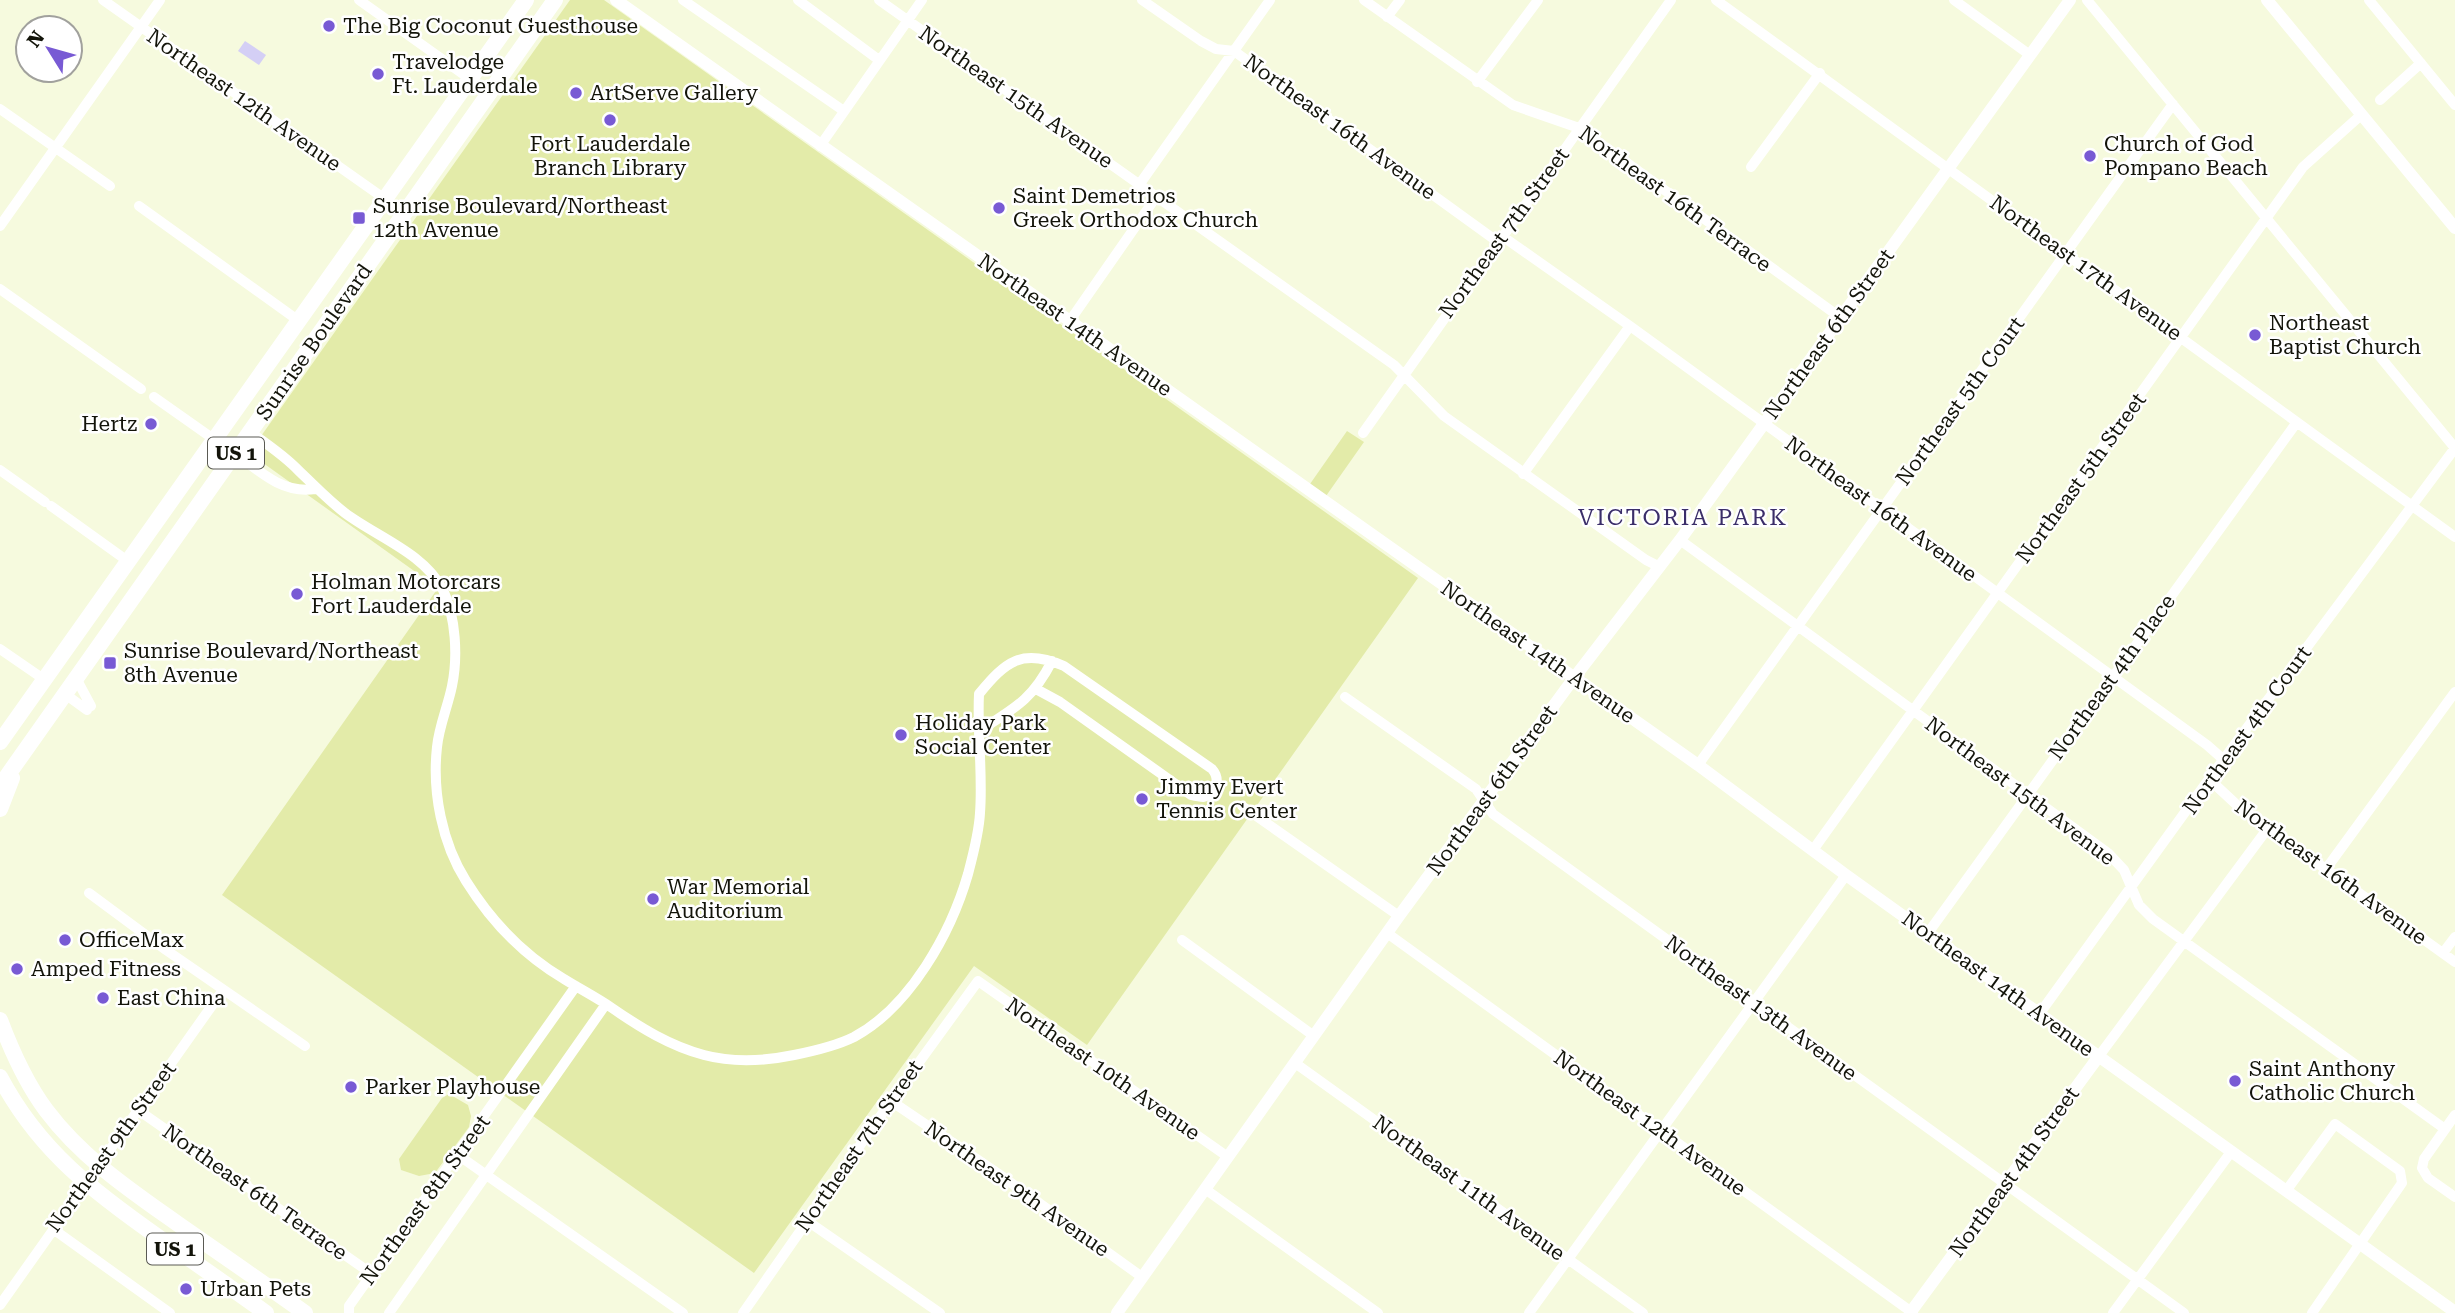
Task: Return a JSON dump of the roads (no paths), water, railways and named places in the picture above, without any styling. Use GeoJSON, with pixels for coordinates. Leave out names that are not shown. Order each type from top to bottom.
{"type":"FeatureCollection","features":[{"type":"Feature","properties":{"kind":"main road","name":"Sunrise Boulevard"},"geometry":{"type":"LineString","coordinates":[[17,719],[526,0]]}},
{"type":"Feature","properties":{"kind":"main road","name":"Sunrise Boulevard"},"geometry":{"type":"LineString","coordinates":[[24,753],[555,0]]}},
{"type":"Feature","properties":{"kind":"main road"},"geometry":{"type":"LineString","coordinates":[[383,244],[389,220],[385,200]]}},
{"type":"Feature","properties":{"kind":"main road"},"geometry":{"type":"LineString","coordinates":[[235,453],[232,429],[236,410]]}},
{"type":"Feature","properties":{"kind":"main road"},"geometry":{"type":"LineString","coordinates":[[149,533],[146,558],[150,575]]}},
{"type":"Feature","properties":{"kind":"main road"},"geometry":{"type":"LineString","coordinates":[[0,742],[17,719]]}},
{"type":"Feature","properties":{"kind":"main road"},"geometry":{"type":"LineString","coordinates":[[0,755],[17,719]]}},
{"type":"Feature","properties":{"kind":"main road"},"geometry":{"type":"LineString","coordinates":[[0,786],[24,753]]}},
{"type":"Feature","properties":{"kind":"main road","name":"US 1"},"geometry":{"type":"LineString","coordinates":[[0,808],[24,753]]}},
{"type":"Feature","properties":{"kind":"main road","name":"US 1"},"geometry":{"type":"LineString","coordinates":[[0,1020],[19,1066],[46,1110],[98,1166],[305,1313]]}},
{"type":"Feature","properties":{"kind":"main road","name":"US 1"},"geometry":{"type":"LineString","coordinates":[[0,1077],[32,1128],[85,1184],[266,1313]]}},
{"type":"Feature","properties":{"kind":"street","name":"Northeast 12th Avenue"},"geometry":{"type":"LineString","coordinates":[[103,0],[385,200]]}},
{"type":"Feature","properties":{"kind":"street"},"geometry":{"type":"LineString","coordinates":[[0,226],[160,0]]}},
{"type":"Feature","properties":{"kind":"street"},"geometry":{"type":"LineString","coordinates":[[359,0],[470,79]]}},
{"type":"Feature","properties":{"kind":"street","name":"Northeast 14th Avenue"},"geometry":{"type":"LineString","coordinates":[[616,0],[1698,765],[1846,875],[2455,1312]]}},
{"type":"Feature","properties":{"kind":"street"},"geometry":{"type":"LineString","coordinates":[[683,0],[844,111]]}},
{"type":"Feature","properties":{"kind":"street"},"geometry":{"type":"LineString","coordinates":[[798,0],[879,60]]}},
{"type":"Feature","properties":{"kind":"street","name":"Northeast 15th Avenue"},"geometry":{"type":"LineString","coordinates":[[879,0],[1394,365],[1444,416],[1646,560],[1660,567]]}},
{"type":"Feature","properties":{"kind":"street"},"geometry":{"type":"LineString","coordinates":[[820,146],[922,0]]}},
{"type":"Feature","properties":{"kind":"street","name":"Northeast 16th Avenue"},"geometry":{"type":"LineString","coordinates":[[1142,0],[1201,41],[1216,49],[1234,51],[1500,239],[1630,326],[2224,760]]}},
{"type":"Feature","properties":{"kind":"street"},"geometry":{"type":"LineString","coordinates":[[1139,185],[1270,0]]}},
{"type":"Feature","properties":{"kind":"street","name":"Northeast 16th Terrace"},"geometry":{"type":"LineString","coordinates":[[1364,0],[1513,105],[1580,128],[1841,318]]}},
{"type":"Feature","properties":{"kind":"street"},"geometry":{"type":"LineString","coordinates":[[1387,17],[1399,0]]}},
{"type":"Feature","properties":{"kind":"street"},"geometry":{"type":"LineString","coordinates":[[1477,82],[1538,0]]}},
{"type":"Feature","properties":{"kind":"street","name":"Northeast 7th Street"},"geometry":{"type":"LineString","coordinates":[[1363,433],[1671,0]]}},
{"type":"Feature","properties":{"kind":"street","name":"Northeast 17th Avenue"},"geometry":{"type":"LineString","coordinates":[[1716,0],[2455,537]]}},
{"type":"Feature","properties":{"kind":"street"},"geometry":{"type":"LineString","coordinates":[[1954,0],[2030,55]]}},
{"type":"Feature","properties":{"kind":"street","name":"Northeast 6th Street"},"geometry":{"type":"LineString","coordinates":[[1117,1313],[1399,916],[1574,678],[1681,540],[2070,0]]}},
{"type":"Feature","properties":{"kind":"street"},"geometry":{"type":"LineString","coordinates":[[2087,0],[2455,448]]}},
{"type":"Feature","properties":{"kind":"street"},"geometry":{"type":"LineString","coordinates":[[2267,0],[2455,228]]}},
{"type":"Feature","properties":{"kind":"street"},"geometry":{"type":"LineString","coordinates":[[2370,0],[2455,105]]}},
{"type":"Feature","properties":{"kind":"street"},"geometry":{"type":"LineString","coordinates":[[2380,100],[2421,63]]}},
{"type":"Feature","properties":{"kind":"street"},"geometry":{"type":"LineString","coordinates":[[1751,167],[1819,74]]}},
{"type":"Feature","properties":{"kind":"street","name":"Northeast 5th Court"},"geometry":{"type":"LineString","coordinates":[[1698,765],[2173,104]]}},
{"type":"Feature","properties":{"kind":"street"},"geometry":{"type":"LineString","coordinates":[[0,109],[110,186]]}},
{"type":"Feature","properties":{"kind":"street","name":"Northeast 5th Street"},"geometry":{"type":"LineString","coordinates":[[1813,850],[2303,167],[2361,116]]}},
{"type":"Feature","properties":{"kind":"street"},"geometry":{"type":"LineString","coordinates":[[1069,322],[1156,197]]}},
{"type":"Feature","properties":{"kind":"street"},"geometry":{"type":"LineString","coordinates":[[139,206],[299,321]]}},
{"type":"Feature","properties":{"kind":"street"},"geometry":{"type":"LineString","coordinates":[[0,289],[141,389]]}},
{"type":"Feature","properties":{"kind":"street"},"geometry":{"type":"LineString","coordinates":[[1523,474],[1630,326]]}},
{"type":"Feature","properties":{"kind":"street"},"geometry":{"type":"LineString","coordinates":[[154,397],[215,440]]}},
{"type":"Feature","properties":{"kind":"street","name":"Northeast 4th Place"},"geometry":{"type":"LineString","coordinates":[[1928,933],[2297,422]]}},
{"type":"Feature","properties":{"kind":"street"},"geometry":{"type":"LineString","coordinates":[[250,432],[284,457],[315,489],[348,515],[416,559],[442,589],[455,626],[453,682],[437,746],[436,792],[449,846],[464,879],[491,918],[517,945],[576,986],[673,1045],[727,1060],[771,1060],[817,1051],[855,1037],[887,1012],[914,983],[955,914],[968,873],[980,816],[979,694],[1014,660],[1037,657],[1064,666],[1212,769],[1217,774],[1218,783],[1213,791],[1204,797],[1191,795],[1060,702],[1036,689]]}},
{"type":"Feature","properties":{"kind":"street","name":"Northeast 4th Court"},"geometry":{"type":"LineString","coordinates":[[2040,1013],[2209,779],[2455,448]]}},
{"type":"Feature","properties":{"kind":"street"},"geometry":{"type":"LineString","coordinates":[[235,453],[277,484],[302,491],[315,489]]}},
{"type":"Feature","properties":{"kind":"street"},"geometry":{"type":"LineString","coordinates":[[0,470],[129,562]]}},
{"type":"Feature","properties":{"kind":"street","name":"Northeast 15th Avenue"},"geometry":{"type":"LineString","coordinates":[[1681,540],[2108,853],[2124,870],[2139,905],[2152,919],[2445,1129]]}},
{"type":"Feature","properties":{"kind":"street"},"geometry":{"type":"LineString","coordinates":[[0,649],[45,680]]}},
{"type":"Feature","properties":{"kind":"street"},"geometry":{"type":"LineString","coordinates":[[979,731],[1036,689],[1052,661]]}},
{"type":"Feature","properties":{"kind":"street"},"geometry":{"type":"LineString","coordinates":[[65,694],[89,708],[76,678]]}},
{"type":"Feature","properties":{"kind":"street"},"geometry":{"type":"LineString","coordinates":[[2326,869],[2455,692]]}},
{"type":"Feature","properties":{"kind":"street","name":"Northeast 13th Avenue"},"geometry":{"type":"LineString","coordinates":[[1345,697],[1476,789],[1493,814],[2184,1313]]}},
{"type":"Feature","properties":{"kind":"street"},"geometry":{"type":"LineString","coordinates":[[978,707],[1000,718]]}},
{"type":"Feature","properties":{"kind":"street","name":"Northeast 16th Avenue"},"geometry":{"type":"LineString","coordinates":[[2209,779],[2238,806],[2455,962]]}},
{"type":"Feature","properties":{"kind":"street"},"geometry":{"type":"LineString","coordinates":[[1242,806],[1399,916]]}},
{"type":"Feature","properties":{"kind":"street","name":"Northeast 4th Street"},"geometry":{"type":"LineString","coordinates":[[1911,1312],[2268,828]]}},
{"type":"Feature","properties":{"kind":"street"},"geometry":{"type":"LineString","coordinates":[[1528,1313],[1846,875]]}},
{"type":"Feature","properties":{"kind":"street"},"geometry":{"type":"LineString","coordinates":[[89,893],[305,1046]]}},
{"type":"Feature","properties":{"kind":"street","name":"Northeast 12th Avenue"},"geometry":{"type":"LineString","coordinates":[[1387,933],[1911,1312]]}},
{"type":"Feature","properties":{"kind":"street"},"geometry":{"type":"LineString","coordinates":[[2443,953],[2455,937]]}},
{"type":"Feature","properties":{"kind":"street"},"geometry":{"type":"LineString","coordinates":[[1182,940],[1314,1035]]}},
{"type":"Feature","properties":{"kind":"street","name":"Northeast 7th Street"},"geometry":{"type":"LineString","coordinates":[[743,1313],[806,1220],[978,981]]}},
{"type":"Feature","properties":{"kind":"street","name":"Northeast 10th Avenue"},"geometry":{"type":"LineString","coordinates":[[978,981],[1228,1157]]}},
{"type":"Feature","properties":{"kind":"street","name":"Northeast 8th Street"},"geometry":{"type":"LineString","coordinates":[[349,1313],[349,1306],[576,986]]}},
{"type":"Feature","properties":{"kind":"street","name":"Northeast 9th Street"},"geometry":{"type":"LineString","coordinates":[[0,1304],[223,990]]}},
{"type":"Feature","properties":{"kind":"street","name":"Northeast 8th Street"},"geometry":{"type":"LineString","coordinates":[[389,1313],[606,1004]]}},
{"type":"Feature","properties":{"kind":"street","name":"Northeast 11th Avenue"},"geometry":{"type":"LineString","coordinates":[[1295,1063],[1643,1313]]}},
{"type":"Feature","properties":{"kind":"street","name":"Northeast 9th Avenue"},"geometry":{"type":"LineString","coordinates":[[891,1101],[1142,1277]]}},
{"type":"Feature","properties":{"kind":"street","name":"Northeast 6th Terrace"},"geometry":{"type":"LineString","coordinates":[[138,1110],[372,1274]]}},
{"type":"Feature","properties":{"kind":"street"},"geometry":{"type":"LineString","coordinates":[[2455,1115],[2424,1159],[2422,1168],[2428,1178],[2455,1197]]}},
{"type":"Feature","properties":{"kind":"street"},"geometry":{"type":"LineString","coordinates":[[2286,1191],[2334,1124],[2400,1171],[2402,1183],[2312,1313]]}},
{"type":"Feature","properties":{"kind":"street"},"geometry":{"type":"LineString","coordinates":[[2113,1313],[2231,1152]]}},
{"type":"Feature","properties":{"kind":"street"},"geometry":{"type":"LineString","coordinates":[[458,1155],[683,1313]]}},
{"type":"Feature","properties":{"kind":"street"},"geometry":{"type":"LineString","coordinates":[[1205,1189],[1378,1313]]}},
{"type":"Feature","properties":{"kind":"street"},"geometry":{"type":"LineString","coordinates":[[806,1220],[940,1313]]}},
{"type":"Feature","properties":{"kind":"street"},"geometry":{"type":"LineString","coordinates":[[53,1229],[170,1313]]}},
{"type":"Feature","properties":{"kind":"place","name":"The Big Coconut Guesthouse"},"geometry":{"type":"Point","coordinates":[329,26]}},
{"type":"Feature","properties":{"kind":"place","name":"Travelodge Ft. Lauderdale"},"geometry":{"type":"Point","coordinates":[378,74]}},
{"type":"Feature","properties":{"kind":"place","name":"ArtServe Gallery"},"geometry":{"type":"Point","coordinates":[576,93]}},
{"type":"Feature","properties":{"kind":"place","name":"Fort Lauderdale Branch Library"},"geometry":{"type":"Point","coordinates":[610,120]}},
{"type":"Feature","properties":{"kind":"place","name":"Church of God Pompano Beach"},"geometry":{"type":"Point","coordinates":[2090,156]}},
{"type":"Feature","properties":{"kind":"place","name":"Saint Demetrios Greek Orthodox Church"},"geometry":{"type":"Point","coordinates":[999,208]}},
{"type":"Feature","properties":{"kind":"place","name":"Sunrise Boulevard/Northeast 12th Avenue"},"geometry":{"type":"Point","coordinates":[359,218]}},
{"type":"Feature","properties":{"kind":"place","name":"Northeast Baptist Church"},"geometry":{"type":"Point","coordinates":[2255,335]}},
{"type":"Feature","properties":{"kind":"place","name":"Hertz"},"geometry":{"type":"Point","coordinates":[151,424]}},
{"type":"Feature","properties":{"kind":"place","name":"Holman Motorcars Fort Lauderdale"},"geometry":{"type":"Point","coordinates":[297,594]}},
{"type":"Feature","properties":{"kind":"place","name":"Sunrise Boulevard/Northeast 8th Avenue"},"geometry":{"type":"Point","coordinates":[110,663]}},
{"type":"Feature","properties":{"kind":"place","name":"Holiday Park Social Center"},"geometry":{"type":"Point","coordinates":[901,735]}},
{"type":"Feature","properties":{"kind":"place","name":"Jimmy Evert Tennis Center"},"geometry":{"type":"Point","coordinates":[1142,799]}},
{"type":"Feature","properties":{"kind":"place","name":"War Memorial Auditorium"},"geometry":{"type":"Point","coordinates":[653,899]}},
{"type":"Feature","properties":{"kind":"place","name":"OfficeMax"},"geometry":{"type":"Point","coordinates":[65,940]}},
{"type":"Feature","properties":{"kind":"place","name":"Amped Fitness"},"geometry":{"type":"Point","coordinates":[17,969]}},
{"type":"Feature","properties":{"kind":"place","name":"East China"},"geometry":{"type":"Point","coordinates":[103,998]}},
{"type":"Feature","properties":{"kind":"place","name":"Saint Anthony Catholic Church"},"geometry":{"type":"Point","coordinates":[2235,1081]}},
{"type":"Feature","properties":{"kind":"place","name":"Parker Playhouse"},"geometry":{"type":"Point","coordinates":[351,1087]}},
{"type":"Feature","properties":{"kind":"place","name":"Urban Pets"},"geometry":{"type":"Point","coordinates":[186,1289]}},
{"type":"Feature","properties":{"kind":"district","name":"VICTORIA PARK"},"geometry":{"type":"Point","coordinates":[1683,517]}}]}
